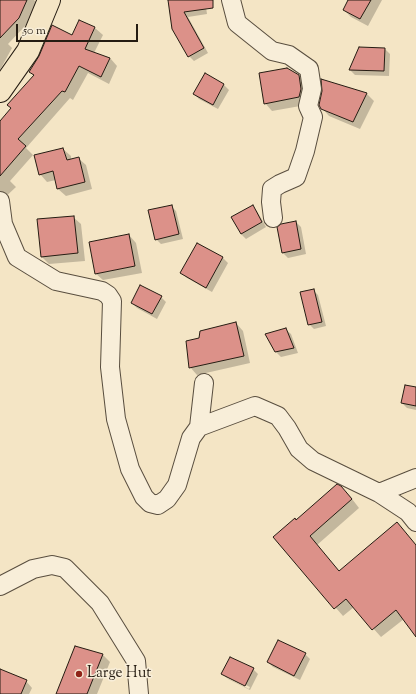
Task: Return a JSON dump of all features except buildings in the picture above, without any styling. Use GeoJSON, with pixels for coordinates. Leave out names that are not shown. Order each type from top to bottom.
{"type":"FeatureCollection","features":[{"type":"Feature","properties":{"kind":"highway"},"geometry":{"type":"LineString","coordinates":[[0,91],[28,51],[49,0]]}},
{"type":"Feature","properties":{"kind":"street"},"geometry":{"type":"LineString","coordinates":[[231,0],[237,23],[272,51],[290,55],[309,69],[312,89],[308,106],[313,117],[305,151],[296,177],[272,189],[273,218]]}},
{"type":"Feature","properties":{"kind":"street"},"geometry":{"type":"LineString","coordinates":[[0,201],[2,224],[17,257],[56,281],[102,291],[108,295],[112,301],[110,367],[116,419],[130,469],[144,497],[150,503],[158,506],[167,499],[177,485],[191,438],[199,427],[204,383]]}},
{"type":"Feature","properties":{"kind":"street"},"geometry":{"type":"LineString","coordinates":[[199,427],[255,406],[278,416],[299,449],[313,461],[379,493],[408,512],[416,522]]}},
{"type":"Feature","properties":{"kind":"street"},"geometry":{"type":"LineString","coordinates":[[379,493],[416,478]]}},
{"type":"Feature","properties":{"kind":"street"},"geometry":{"type":"LineString","coordinates":[[0,586],[33,569],[52,564],[65,568],[100,602],[136,661],[138,694]]}},
{"type":"Feature","properties":{"kind":"place","name":"Large Hut"},"geometry":{"type":"Point","coordinates":[79,674]}}]}
